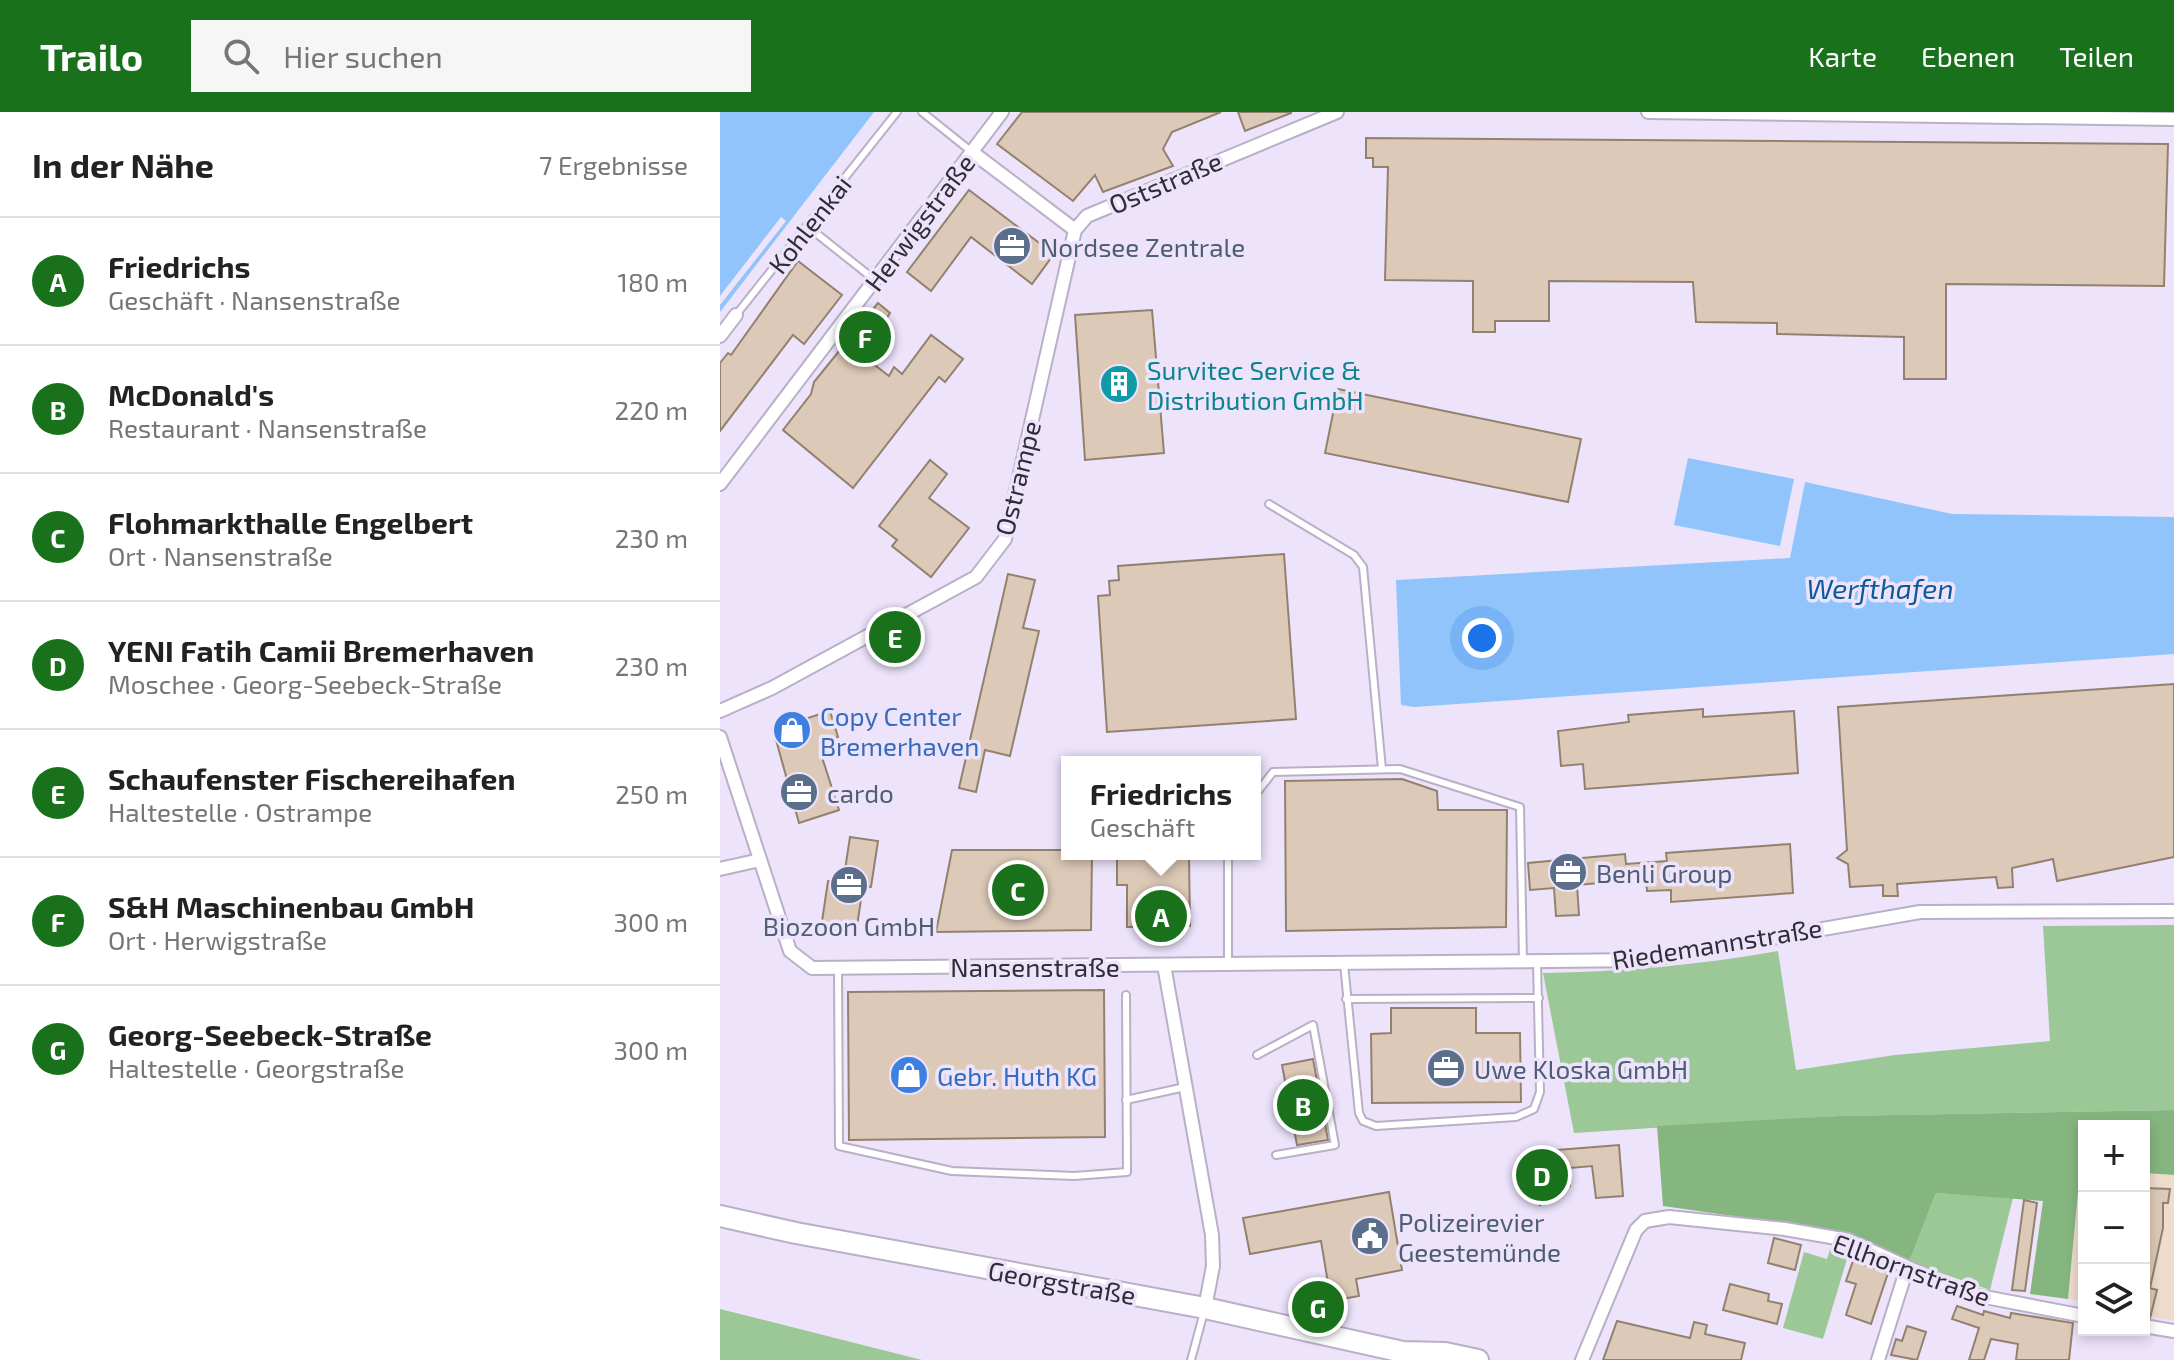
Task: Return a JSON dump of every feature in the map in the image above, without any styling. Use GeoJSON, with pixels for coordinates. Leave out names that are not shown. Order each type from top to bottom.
{"type":"FeatureCollection","features":[{"type":"Feature","properties":{"kind":"main road","name":"Georgstraße"},"geometry":{"type":"LineString","coordinates":[[720,1216],[811,1236],[1205,1308],[1408,1357],[1445,1353],[1478,1360]]}},
{"type":"Feature","properties":{"kind":"street","name":"Herwigstraße"},"geometry":{"type":"LineString","coordinates":[[720,484],[1002,112]]}},
{"type":"Feature","properties":{"kind":"street"},"geometry":{"type":"LineString","coordinates":[[1648,112],[2174,119]]}},
{"type":"Feature","properties":{"kind":"street","name":"Oststraße"},"geometry":{"type":"LineString","coordinates":[[1075,230],[1087,216],[1328,113]]}},
{"type":"Feature","properties":{"kind":"street"},"geometry":{"type":"LineString","coordinates":[[972,152],[1075,230]]}},
{"type":"Feature","properties":{"kind":"street","name":"Ostrampe"},"geometry":{"type":"LineString","coordinates":[[720,711],[820,662],[976,577],[990,563],[1005,539],[1075,230]]}},
{"type":"Feature","properties":{"kind":"street","name":"Kohlenkai"},"geometry":{"type":"LineString","coordinates":[[720,336],[736,315]]}},
{"type":"Feature","properties":{"kind":"street","name":"Nansenstraße"},"geometry":{"type":"LineString","coordinates":[[720,737],[790,951],[812,968],[1164,965]]}},
{"type":"Feature","properties":{"kind":"street"},"geometry":{"type":"LineString","coordinates":[[720,869],[760,860]]}},
{"type":"Feature","properties":{"kind":"street","name":"Riedemannstraße"},"geometry":{"type":"LineString","coordinates":[[1164,965],[1646,960],[1920,912],[2174,911]]}},
{"type":"Feature","properties":{"kind":"street"},"geometry":{"type":"LineString","coordinates":[[1164,965],[1213,1250],[1212,1283],[1205,1308]]}},
{"type":"Feature","properties":{"kind":"street","name":"Ellhornstraße"},"geometry":{"type":"LineString","coordinates":[[1582,1360],[1636,1230],[1645,1221],[1669,1217],[1785,1229],[1848,1240],[1907,1268],[1987,1299],[2078,1315]]}},
{"type":"Feature","properties":{"kind":"street"},"geometry":{"type":"LineString","coordinates":[[1878,1360],[1907,1268]]}},
{"type":"Feature","properties":{"kind":"street"},"geometry":{"type":"LineString","coordinates":[[2150,1327],[2174,1331]]}},
{"type":"Feature","properties":{"kind":"lane","name":"Kohlenkai"},"geometry":{"type":"LineString","coordinates":[[736,315],[897,112]]}},
{"type":"Feature","properties":{"kind":"lane"},"geometry":{"type":"LineString","coordinates":[[922,112],[972,152]]}},
{"type":"Feature","properties":{"kind":"lane"},"geometry":{"type":"LineString","coordinates":[[807,226],[875,280]]}},
{"type":"Feature","properties":{"kind":"lane"},"geometry":{"type":"LineString","coordinates":[[1269,504],[1354,555],[1363,567],[1382,769]]}},
{"type":"Feature","properties":{"kind":"lane"},"geometry":{"type":"LineString","coordinates":[[1261,787],[1273,772],[1400,769],[1520,807],[1530,962],[1539,998],[1540,1092],[1534,1109],[1516,1117],[1376,1126],[1363,1121],[1359,1113],[1344,964]]}},
{"type":"Feature","properties":{"kind":"lane"},"geometry":{"type":"LineString","coordinates":[[1228,860],[1228,965]]}},
{"type":"Feature","properties":{"kind":"lane"},"geometry":{"type":"LineString","coordinates":[[838,968],[839,1146],[952,1171],[1074,1176],[1127,1172],[1126,995]]}},
{"type":"Feature","properties":{"kind":"lane"},"geometry":{"type":"LineString","coordinates":[[1346,999],[1539,998]]}},
{"type":"Feature","properties":{"kind":"lane"},"geometry":{"type":"LineString","coordinates":[[1257,1055],[1313,1025],[1335,1145],[1276,1155]]}},
{"type":"Feature","properties":{"kind":"lane"},"geometry":{"type":"LineString","coordinates":[[1126,1100],[1185,1087]]}},
{"type":"Feature","properties":{"kind":"lane"},"geometry":{"type":"LineString","coordinates":[[1191,1360],[1205,1308]]}},
{"type":"Feature","properties":{"kind":"shaded area"},"geometry":{"type":"Polygon","coordinates":[[[2150,1173],[2174,1175],[2174,1321],[2150,1316],[2150,1173]]]}},
{"type":"Feature","properties":{"kind":"shaded area"},"geometry":{"type":"Polygon","coordinates":[[[2078,1191],[2078,1301],[2068,1299],[2078,1191]]]}},
{"type":"Feature","properties":{"kind":"green space"},"geometry":{"type":"Polygon","coordinates":[[[2174,925],[2174,1110],[1839,1116],[1574,1133],[1543,973],[1661,967],[1778,951],[1796,1070],[1895,1055],[2050,1041],[2043,926],[2174,925]]]}},
{"type":"Feature","properties":{"kind":"green space"},"geometry":{"type":"Polygon","coordinates":[[[2174,1110],[2174,1175],[2150,1173],[2150,1120],[2078,1120],[2078,1192],[2068,1299],[2030,1294],[2043,1201],[1936,1193],[1909,1262],[1788,1224],[1663,1206],[1657,1126],[1839,1116],[2174,1110]]]}},
{"type":"Feature","properties":{"kind":"green space"},"geometry":{"type":"Polygon","coordinates":[[[1936,1193],[2013,1198],[1990,1290],[1909,1262],[1936,1193]]]}},
{"type":"Feature","properties":{"kind":"green space"},"geometry":{"type":"Polygon","coordinates":[[[1832,1244],[1850,1249],[1823,1339],[1783,1328],[1804,1252],[1827,1259],[1832,1244]]]}},
{"type":"Feature","properties":{"kind":"green space"},"geometry":{"type":"Polygon","coordinates":[[[720,1309],[922,1360],[720,1360],[720,1309]]]}},
{"type":"Feature","properties":{"kind":"water"},"geometry":{"type":"Polygon","coordinates":[[[720,112],[874,112],[720,312],[720,112]]]}},
{"type":"Feature","properties":{"kind":"water"},"geometry":{"type":"Polygon","coordinates":[[[1688,458],[1794,479],[1780,546],[1674,525],[1688,458]]]}},
{"type":"Feature","properties":{"kind":"water","name":"Werfthafen"},"geometry":{"type":"Polygon","coordinates":[[[1805,482],[1952,514],[2174,517],[2174,654],[1414,707],[1401,705],[1396,580],[1790,558],[1805,482]]]}},
{"type":"Feature","properties":{"kind":"pier"},"geometry":{"type":"Polygon","coordinates":[[[781,217],[786,221],[720,305],[720,296],[781,217]]]}},
{"type":"Feature","properties":{"kind":"building"},"geometry":{"type":"Polygon","coordinates":[[[1022,112],[1221,112],[1172,132],[1163,149],[1173,166],[1103,192],[1095,175],[1073,201],[997,144],[1022,112]]]}},
{"type":"Feature","properties":{"kind":"building"},"geometry":{"type":"Polygon","coordinates":[[[1238,112],[1291,112],[1291,113],[1245,131],[1238,112]]]}},
{"type":"Feature","properties":{"kind":"building"},"geometry":{"type":"Polygon","coordinates":[[[1366,138],[2168,144],[2164,286],[1946,284],[1946,379],[1904,379],[1904,337],[1777,334],[1777,323],[1696,322],[1693,282],[1549,281],[1549,321],[1495,321],[1495,332],[1473,332],[1473,281],[1385,280],[1388,167],[1373,167],[1373,158],[1366,158],[1366,138]]]}},
{"type":"Feature","properties":{"kind":"building","name":"Nordsee Zentrale"},"geometry":{"type":"Polygon","coordinates":[[[969,190],[1054,254],[1032,284],[971,237],[931,291],[907,272],[969,190]]]}},
{"type":"Feature","properties":{"kind":"building"},"geometry":{"type":"Polygon","coordinates":[[[798,261],[842,295],[804,344],[793,335],[720,431],[720,363],[728,353],[731,355],[798,261]]]}},
{"type":"Feature","properties":{"kind":"building"},"geometry":{"type":"Polygon","coordinates":[[[878,303],[890,313],[863,356],[889,376],[894,367],[902,374],[931,335],[963,359],[945,382],[939,377],[853,488],[783,430],[811,394],[814,382],[878,303]]]}},
{"type":"Feature","properties":{"kind":"building","name":"Survitec Service & Distribution GmbH"},"geometry":{"type":"Polygon","coordinates":[[[1152,310],[1164,453],[1085,460],[1075,315],[1152,310]]]}},
{"type":"Feature","properties":{"kind":"building"},"geometry":{"type":"Polygon","coordinates":[[[1338,389],[1581,439],[1568,502],[1325,453],[1338,389]]]}},
{"type":"Feature","properties":{"kind":"building"},"geometry":{"type":"Polygon","coordinates":[[[930,460],[947,474],[929,498],[969,528],[931,577],[892,546],[897,540],[879,526],[930,460]]]}},
{"type":"Feature","properties":{"kind":"building"},"geometry":{"type":"Polygon","coordinates":[[[1284,554],[1296,719],[1107,732],[1098,596],[1110,595],[1109,581],[1119,580],[1118,566],[1284,554]]]}},
{"type":"Feature","properties":{"kind":"building"},"geometry":{"type":"Polygon","coordinates":[[[1008,574],[1035,580],[1023,628],[1039,631],[1010,756],[985,750],[976,792],[959,788],[1008,574]]]}},
{"type":"Feature","properties":{"kind":"building"},"geometry":{"type":"Polygon","coordinates":[[[2174,684],[2174,857],[2057,881],[2053,859],[2012,868],[2013,887],[1998,888],[1996,877],[1897,884],[1898,896],[1883,896],[1883,885],[1850,887],[1848,864],[1837,858],[1847,850],[1838,707],[2174,684]]]}},
{"type":"Feature","properties":{"kind":"building"},"geometry":{"type":"Polygon","coordinates":[[[1703,709],[1703,717],[1794,711],[1798,773],[1585,789],[1583,764],[1561,766],[1558,731],[1629,722],[1628,715],[1703,709]]]}},
{"type":"Feature","properties":{"kind":"building"},"geometry":{"type":"Polygon","coordinates":[[[830,711],[838,737],[827,741],[830,751],[821,754],[839,810],[799,823],[773,729],[830,711]]]}},
{"type":"Feature","properties":{"kind":"building"},"geometry":{"type":"Polygon","coordinates":[[[1402,779],[1437,791],[1438,810],[1507,810],[1506,927],[1286,931],[1285,781],[1402,779]]]}},
{"type":"Feature","properties":{"kind":"building","name":"Biozoon GmbH"},"geometry":{"type":"Polygon","coordinates":[[[850,837],[878,841],[871,887],[863,886],[856,933],[821,928],[828,881],[843,883],[850,837]]]}},
{"type":"Feature","properties":{"kind":"building"},"geometry":{"type":"Polygon","coordinates":[[[1790,844],[1793,893],[1671,902],[1671,890],[1647,891],[1646,879],[1577,885],[1579,915],[1556,916],[1554,888],[1530,890],[1528,863],[1625,854],[1626,864],[1667,861],[1666,853],[1790,844]]]}},
{"type":"Feature","properties":{"kind":"building"},"geometry":{"type":"Polygon","coordinates":[[[952,850],[1061,850],[1061,860],[1092,860],[1091,930],[936,932],[952,850]]]}},
{"type":"Feature","properties":{"kind":"building"},"geometry":{"type":"Polygon","coordinates":[[[1117,860],[1189,860],[1190,926],[1127,927],[1127,885],[1117,885],[1117,860]]]}},
{"type":"Feature","properties":{"kind":"building"},"geometry":{"type":"Polygon","coordinates":[[[1104,990],[1105,1137],[849,1140],[848,992],[1104,990]]]}},
{"type":"Feature","properties":{"kind":"building","name":"Uwe Kloska GmbH"},"geometry":{"type":"Polygon","coordinates":[[[1391,1008],[1476,1008],[1476,1033],[1520,1033],[1521,1102],[1372,1103],[1371,1034],[1391,1033],[1391,1008]]]}},
{"type":"Feature","properties":{"kind":"building"},"geometry":{"type":"Polygon","coordinates":[[[1313,1059],[1328,1140],[1297,1145],[1282,1065],[1313,1059]]]}},
{"type":"Feature","properties":{"kind":"building"},"geometry":{"type":"Polygon","coordinates":[[[1619,1145],[1623,1196],[1596,1198],[1592,1166],[1558,1169],[1570,1186],[1540,1205],[1521,1174],[1534,1164],[1532,1152],[1619,1145]]]}},
{"type":"Feature","properties":{"kind":"building"},"geometry":{"type":"Polygon","coordinates":[[[2150,1188],[2170,1189],[2168,1203],[2163,1203],[2163,1228],[2150,1288],[2150,1188]]]}},
{"type":"Feature","properties":{"kind":"building"},"geometry":{"type":"Polygon","coordinates":[[[1389,1192],[1402,1270],[1356,1279],[1359,1296],[1331,1301],[1321,1241],[1250,1254],[1243,1218],[1389,1192]]]}},
{"type":"Feature","properties":{"kind":"building"},"geometry":{"type":"Polygon","coordinates":[[[2024,1200],[2037,1203],[2025,1291],[2012,1290],[2024,1200]]]}},
{"type":"Feature","properties":{"kind":"building"},"geometry":{"type":"Polygon","coordinates":[[[1774,1238],[1801,1245],[1795,1270],[1768,1263],[1774,1238]]]}},
{"type":"Feature","properties":{"kind":"building"},"geometry":{"type":"Polygon","coordinates":[[[1853,1261],[1888,1273],[1871,1324],[1846,1315],[1856,1284],[1846,1281],[1853,1261]]]}},
{"type":"Feature","properties":{"kind":"building"},"geometry":{"type":"Polygon","coordinates":[[[1730,1284],[1769,1294],[1768,1301],[1782,1304],[1777,1324],[1723,1310],[1730,1284]]]}},
{"type":"Feature","properties":{"kind":"building"},"geometry":{"type":"Polygon","coordinates":[[[2150,1288],[2157,1290],[2150,1318],[2150,1288]]]}},
{"type":"Feature","properties":{"kind":"building"},"geometry":{"type":"Polygon","coordinates":[[[1957,1306],[1983,1315],[1984,1311],[2010,1318],[2011,1313],[2073,1323],[2069,1360],[2016,1360],[2018,1344],[1991,1339],[1984,1360],[1969,1360],[1979,1328],[1952,1319],[1957,1306]]]}},
{"type":"Feature","properties":{"kind":"building"},"geometry":{"type":"Polygon","coordinates":[[[1617,1321],[1690,1338],[1694,1322],[1707,1325],[1705,1334],[1745,1343],[1741,1360],[1603,1360],[1617,1321]]]}},
{"type":"Feature","properties":{"kind":"building"},"geometry":{"type":"Polygon","coordinates":[[[1907,1326],[1926,1332],[1917,1360],[1891,1355],[1896,1339],[1902,1341],[1907,1326]]]}},
{"type":"Feature","properties":{"kind":"place","name":"Nordsee Zentrale"},"geometry":{"type":"Point","coordinates":[1012,246]}},
{"type":"Feature","properties":{"kind":"place","name":"S&H Maschinenbau GmbH"},"geometry":{"type":"Point","coordinates":[865,337]}},
{"type":"Feature","properties":{"kind":"place","name":"Survitec Service & Distribution GmbH"},"geometry":{"type":"Point","coordinates":[1119,384]}},
{"type":"Feature","properties":{"kind":"place","name":"Schaufenster Fischereihafen"},"geometry":{"type":"Point","coordinates":[895,637]}},
{"type":"Feature","properties":{"kind":"place","name":"Copy Center Bremerhaven"},"geometry":{"type":"Point","coordinates":[792,730]}},
{"type":"Feature","properties":{"kind":"place","name":"cardo"},"geometry":{"type":"Point","coordinates":[799,792]}},
{"type":"Feature","properties":{"kind":"place","name":"Benli Group"},"geometry":{"type":"Point","coordinates":[1568,872]}},
{"type":"Feature","properties":{"kind":"place","name":"Biozoon GmbH"},"geometry":{"type":"Point","coordinates":[849,885]}},
{"type":"Feature","properties":{"kind":"place","name":"Flohmarkthalle Engelbert"},"geometry":{"type":"Point","coordinates":[1018,890]}},
{"type":"Feature","properties":{"kind":"place","name":"Friedrichs"},"geometry":{"type":"Point","coordinates":[1161,916]}},
{"type":"Feature","properties":{"kind":"place","name":"Uwe Kloska GmbH"},"geometry":{"type":"Point","coordinates":[1446,1068]}},
{"type":"Feature","properties":{"kind":"place","name":"Gebr. Huth KG"},"geometry":{"type":"Point","coordinates":[909,1075]}},
{"type":"Feature","properties":{"kind":"place","name":"McDonald's"},"geometry":{"type":"Point","coordinates":[1303,1105]}},
{"type":"Feature","properties":{"kind":"place","name":"YENI Fatih Camii Bremerhaven"},"geometry":{"type":"Point","coordinates":[1542,1175]}},
{"type":"Feature","properties":{"kind":"place","name":"Polizeirevier Geestemünde"},"geometry":{"type":"Point","coordinates":[1370,1236]}},
{"type":"Feature","properties":{"kind":"place","name":"Georg-Seebeck-Straße"},"geometry":{"type":"Point","coordinates":[1318,1307]}}]}
